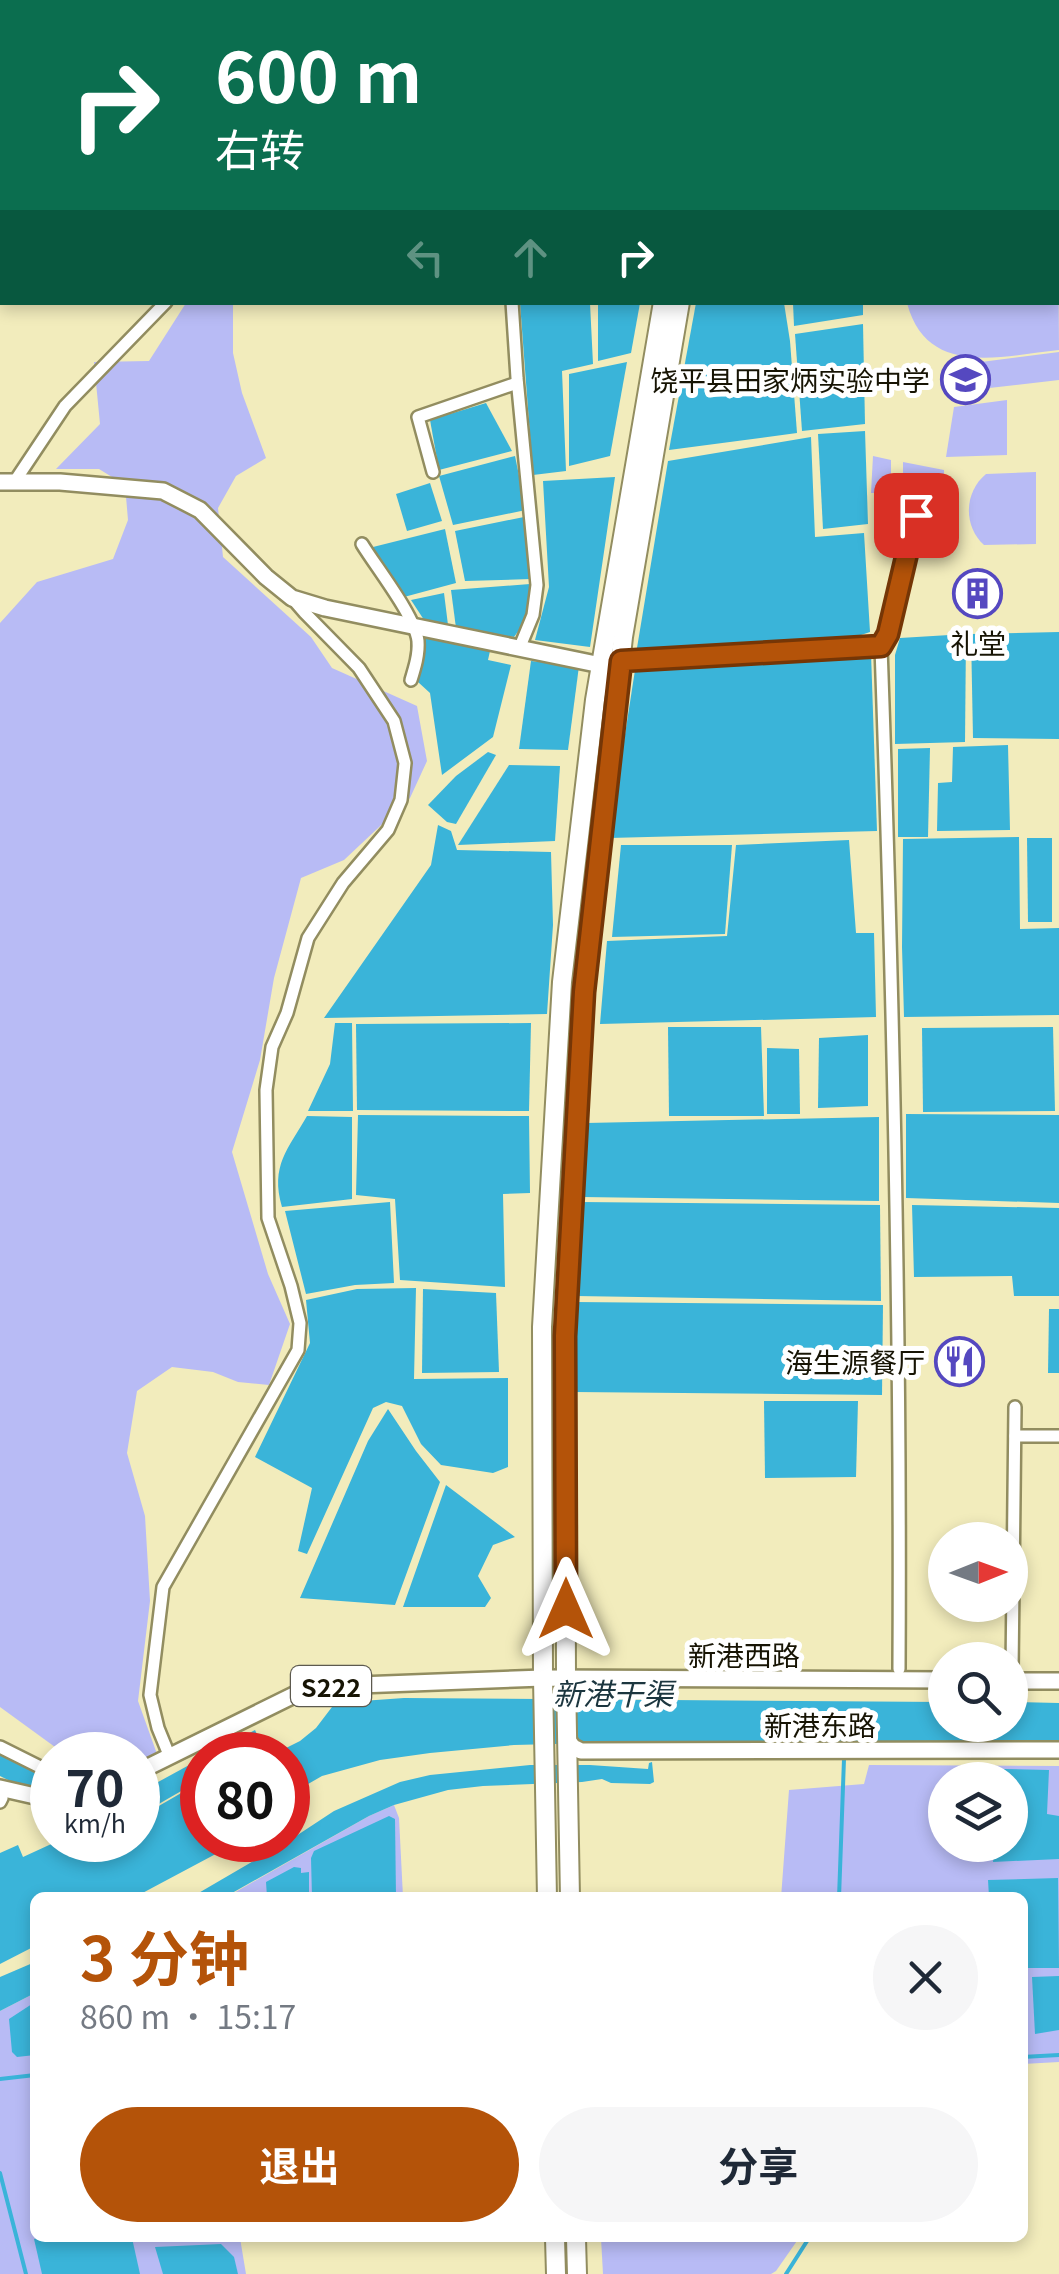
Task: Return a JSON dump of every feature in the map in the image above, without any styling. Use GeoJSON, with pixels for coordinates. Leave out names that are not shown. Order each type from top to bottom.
{"type":"FeatureCollection","features":[{"type":"Feature","properties":{"kind":"highway"},"geometry":{"type":"LineString","coordinates":[[570,1892],[568,1786],[572,1751],[566,1684],[565,1336],[584,992],[621,661],[615,635],[663,305]]}},
{"type":"Feature","properties":{"kind":"highway"},"geometry":{"type":"LineString","coordinates":[[547,1892],[542,1327],[562,982],[601,665],[615,635],[679,305]]}},
{"type":"Feature","properties":{"kind":"highway"},"geometry":{"type":"LineString","coordinates":[[595,700],[616,702]]}},
{"type":"Feature","properties":{"kind":"highway"},"geometry":{"type":"LineString","coordinates":[[556,2242],[556,2274]]}},
{"type":"Feature","properties":{"kind":"highway"},"geometry":{"type":"LineString","coordinates":[[576,2242],[577,2274]]}},
{"type":"Feature","properties":{"kind":"main road"},"geometry":{"type":"LineString","coordinates":[[7,482],[60,482],[163,491],[200,510],[292,598],[601,665]]}},
{"type":"Feature","properties":{"kind":"main road"},"geometry":{"type":"LineString","coordinates":[[1028,1678],[1059,1681]]}},
{"type":"Feature","properties":{"kind":"main road","name":"新港西路"},"geometry":{"type":"LineString","coordinates":[[543,1687],[928,1680]]}},
{"type":"Feature","properties":{"kind":"main road","name":"S222"},"geometry":{"type":"LineString","coordinates":[[160,1761],[296,1694],[333,1686],[543,1687]]}},
{"type":"Feature","properties":{"kind":"main road","name":"新港东路"},"geometry":{"type":"LineString","coordinates":[[572,1751],[1059,1750]]}},
{"type":"Feature","properties":{"kind":"main road"},"geometry":{"type":"LineString","coordinates":[[1,1796],[30,1796]]}},
{"type":"Feature","properties":{"kind":"street"},"geometry":{"type":"LineString","coordinates":[[7,482],[64,406],[163,305]]}},
{"type":"Feature","properties":{"kind":"street"},"geometry":{"type":"LineString","coordinates":[[512,305],[536,586],[533,616],[520,649]]}},
{"type":"Feature","properties":{"kind":"street"},"geometry":{"type":"LineString","coordinates":[[434,472],[418,418],[517,383]]}},
{"type":"Feature","properties":{"kind":"street"},"geometry":{"type":"LineString","coordinates":[[900,1669],[896,1168],[881,646],[888,634],[916,515],[944,512]]}},
{"type":"Feature","properties":{"kind":"street"},"geometry":{"type":"LineString","coordinates":[[362,544],[414,626],[417,662],[411,680]]}},
{"type":"Feature","properties":{"kind":"street"},"geometry":{"type":"LineString","coordinates":[[168,1750],[150,1695],[163,1588],[298,1350],[300,1322],[268,1218],[266,1090],[272,1047],[287,1013],[308,938],[343,883],[388,830],[401,800],[403,782],[405,763],[394,721],[359,668],[292,598]]}},
{"type":"Feature","properties":{"kind":"street"},"geometry":{"type":"LineString","coordinates":[[621,661],[881,646]]}},
{"type":"Feature","properties":{"kind":"street"},"geometry":{"type":"LineString","coordinates":[[1012,1642],[1015,1408]]}},
{"type":"Feature","properties":{"kind":"street"},"geometry":{"type":"LineString","coordinates":[[1015,1436],[1059,1436]]}},
{"type":"Feature","properties":{"kind":"street"},"geometry":{"type":"LineString","coordinates":[[0,1747],[30,1762]]}},
{"type":"Feature","properties":{"kind":"shaded area"},"geometry":{"type":"Polygon","coordinates":[[[185,305],[233,305],[233,353],[242,393],[266,458],[236,476],[218,508],[223,557],[311,637],[332,668],[417,706],[427,761],[410,798],[344,860],[301,878],[274,978],[260,1060],[232,1152],[268,1274],[290,1324],[269,1385],[172,1367],[137,1391],[127,1453],[145,1516],[150,1601],[138,1701],[149,1732],[34,1732],[0,1707],[0,623],[37,582],[113,559],[128,520],[125,485],[99,469],[56,469],[100,424],[94,362],[149,361],[185,305]]]}},
{"type":"Feature","properties":{"kind":"shaded area"},"geometry":{"type":"Polygon","coordinates":[[[520,305],[590,305],[593,364],[562,371],[566,471],[533,475],[520,305]]]}},
{"type":"Feature","properties":{"kind":"shaded area"},"geometry":{"type":"Polygon","coordinates":[[[598,305],[640,305],[631,353],[598,361],[598,305]]]}},
{"type":"Feature","properties":{"kind":"shaded area"},"geometry":{"type":"Polygon","coordinates":[[[696,305],[784,305],[797,433],[669,450],[696,305]]]}},
{"type":"Feature","properties":{"kind":"shaded area"},"geometry":{"type":"Polygon","coordinates":[[[793,305],[863,305],[863,315],[794,326],[793,305]]]}},
{"type":"Feature","properties":{"kind":"shaded area"},"geometry":{"type":"Polygon","coordinates":[[[908,305],[1059,305],[1059,350],[969,357],[931,343],[917,327],[908,305]]]}},
{"type":"Feature","properties":{"kind":"shaded area"},"geometry":{"type":"Polygon","coordinates":[[[863,324],[865,424],[802,431],[795,334],[863,324]]]}},
{"type":"Feature","properties":{"kind":"shaded area"},"geometry":{"type":"Polygon","coordinates":[[[1059,352],[1059,380],[954,392],[950,366],[1059,352]]]}},
{"type":"Feature","properties":{"kind":"shaded area"},"geometry":{"type":"Polygon","coordinates":[[[627,362],[610,456],[569,466],[569,374],[627,362]]]}},
{"type":"Feature","properties":{"kind":"shaded area"},"geometry":{"type":"Polygon","coordinates":[[[1007,400],[1007,455],[946,457],[954,407],[1007,400]]]}},
{"type":"Feature","properties":{"kind":"shaded area"},"geometry":{"type":"Polygon","coordinates":[[[486,403],[512,451],[439,470],[430,420],[486,403]]]}},
{"type":"Feature","properties":{"kind":"shaded area"},"geometry":{"type":"Polygon","coordinates":[[[865,431],[868,524],[823,529],[818,434],[865,431]]]}},
{"type":"Feature","properties":{"kind":"shaded area"},"geometry":{"type":"Polygon","coordinates":[[[811,437],[815,537],[864,533],[870,632],[855,637],[636,654],[668,461],[811,437]]]}},
{"type":"Feature","properties":{"kind":"shaded area"},"geometry":{"type":"Polygon","coordinates":[[[515,456],[526,510],[453,525],[439,476],[515,456]]]}},
{"type":"Feature","properties":{"kind":"shaded area"},"geometry":{"type":"Polygon","coordinates":[[[873,456],[891,460],[891,493],[871,493],[873,456]]]}},
{"type":"Feature","properties":{"kind":"shaded area"},"geometry":{"type":"Polygon","coordinates":[[[903,462],[944,470],[944,492],[903,493],[903,462]]]}},
{"type":"Feature","properties":{"kind":"shaded area"},"geometry":{"type":"Polygon","coordinates":[[[1036,472],[1036,544],[984,545],[972,528],[969,509],[979,481],[986,474],[1036,472]]]}},
{"type":"Feature","properties":{"kind":"shaded area"},"geometry":{"type":"Polygon","coordinates":[[[615,477],[590,647],[535,640],[549,587],[543,481],[615,477]]]}},
{"type":"Feature","properties":{"kind":"shaded area"},"geometry":{"type":"Polygon","coordinates":[[[430,483],[442,521],[407,531],[396,494],[430,483]]]}},
{"type":"Feature","properties":{"kind":"shaded area"},"geometry":{"type":"Polygon","coordinates":[[[524,517],[531,579],[465,581],[455,531],[524,517]]]}},
{"type":"Feature","properties":{"kind":"shaded area"},"geometry":{"type":"Polygon","coordinates":[[[445,529],[456,583],[404,597],[377,564],[373,547],[445,529]]]}},
{"type":"Feature","properties":{"kind":"shaded area"},"geometry":{"type":"Polygon","coordinates":[[[530,584],[528,618],[514,637],[456,628],[451,590],[530,584]]]}},
{"type":"Feature","properties":{"kind":"shaded area"},"geometry":{"type":"Polygon","coordinates":[[[444,593],[448,625],[426,623],[411,600],[444,593]]]}},
{"type":"Feature","properties":{"kind":"shaded area"},"geometry":{"type":"Polygon","coordinates":[[[1059,632],[1059,739],[973,738],[971,634],[1059,632]]]}},
{"type":"Feature","properties":{"kind":"shaded area"},"geometry":{"type":"Polygon","coordinates":[[[966,634],[965,742],[895,744],[895,655],[900,638],[966,634]]]}},
{"type":"Feature","properties":{"kind":"shaded area"},"geometry":{"type":"Polygon","coordinates":[[[423,635],[490,651],[488,660],[511,665],[493,737],[442,775],[430,693],[418,682],[423,635]]]}},
{"type":"Feature","properties":{"kind":"shaded area"},"geometry":{"type":"Polygon","coordinates":[[[871,653],[877,831],[609,838],[635,670],[871,653]]]}},
{"type":"Feature","properties":{"kind":"shaded area"},"geometry":{"type":"Polygon","coordinates":[[[531,661],[579,666],[568,750],[519,749],[531,661]]]}},
{"type":"Feature","properties":{"kind":"shaded area"},"geometry":{"type":"Polygon","coordinates":[[[1008,745],[1010,830],[937,831],[938,783],[952,782],[953,747],[1008,745]]]}},
{"type":"Feature","properties":{"kind":"shaded area"},"geometry":{"type":"Polygon","coordinates":[[[930,748],[928,837],[898,837],[898,749],[930,748]]]}},
{"type":"Feature","properties":{"kind":"shaded area"},"geometry":{"type":"Polygon","coordinates":[[[488,752],[496,755],[456,824],[447,822],[428,805],[456,776],[488,752]]]}},
{"type":"Feature","properties":{"kind":"shaded area"},"geometry":{"type":"Polygon","coordinates":[[[509,765],[560,766],[555,841],[458,845],[509,765]]]}},
{"type":"Feature","properties":{"kind":"shaded area"},"geometry":{"type":"Polygon","coordinates":[[[438,825],[451,831],[457,850],[551,852],[553,925],[547,1014],[324,1018],[431,865],[438,825]]]}},
{"type":"Feature","properties":{"kind":"shaded area"},"geometry":{"type":"Polygon","coordinates":[[[1019,837],[1020,929],[1059,928],[1059,1015],[904,1017],[903,839],[1019,837]]]}},
{"type":"Feature","properties":{"kind":"shaded area"},"geometry":{"type":"Polygon","coordinates":[[[1027,838],[1052,838],[1052,922],[1028,922],[1027,838]]]}},
{"type":"Feature","properties":{"kind":"shaded area"},"geometry":{"type":"Polygon","coordinates":[[[849,840],[856,933],[874,933],[876,1017],[600,1024],[607,941],[727,936],[736,845],[849,840]]]}},
{"type":"Feature","properties":{"kind":"shaded area"},"geometry":{"type":"Polygon","coordinates":[[[621,845],[732,845],[725,934],[612,937],[621,845]]]}},
{"type":"Feature","properties":{"kind":"shaded area"},"geometry":{"type":"Polygon","coordinates":[[[335,1023],[352,1023],[353,1111],[308,1111],[330,1064],[335,1023]]]}},
{"type":"Feature","properties":{"kind":"shaded area"},"geometry":{"type":"Polygon","coordinates":[[[531,1023],[529,1111],[357,1110],[356,1024],[531,1023]]]}},
{"type":"Feature","properties":{"kind":"shaded area"},"geometry":{"type":"Polygon","coordinates":[[[668,1027],[761,1027],[764,1116],[669,1116],[668,1027]]]}},
{"type":"Feature","properties":{"kind":"shaded area"},"geometry":{"type":"Polygon","coordinates":[[[1053,1027],[1055,1111],[923,1112],[922,1028],[1053,1027]]]}},
{"type":"Feature","properties":{"kind":"shaded area"},"geometry":{"type":"Polygon","coordinates":[[[868,1035],[868,1106],[818,1108],[819,1038],[868,1035]]]}},
{"type":"Feature","properties":{"kind":"shaded area"},"geometry":{"type":"Polygon","coordinates":[[[767,1048],[799,1049],[800,1114],[767,1114],[767,1048]]]}},
{"type":"Feature","properties":{"kind":"shaded area"},"geometry":{"type":"Polygon","coordinates":[[[906,1114],[1059,1115],[1059,1203],[906,1198],[906,1114]]]}},
{"type":"Feature","properties":{"kind":"shaded area"},"geometry":{"type":"Polygon","coordinates":[[[358,1115],[529,1116],[530,1193],[503,1194],[505,1287],[400,1280],[395,1199],[356,1195],[358,1115]]]}},
{"type":"Feature","properties":{"kind":"shaded area"},"geometry":{"type":"Polygon","coordinates":[[[307,1116],[352,1117],[352,1199],[282,1207],[280,1169],[307,1116]]]}},
{"type":"Feature","properties":{"kind":"shaded area"},"geometry":{"type":"Polygon","coordinates":[[[879,1117],[879,1201],[582,1197],[586,1123],[879,1117]]]}},
{"type":"Feature","properties":{"kind":"shaded area"},"geometry":{"type":"Polygon","coordinates":[[[390,1202],[394,1283],[306,1294],[285,1211],[390,1202]]]}},
{"type":"Feature","properties":{"kind":"shaded area"},"geometry":{"type":"Polygon","coordinates":[[[581,1202],[880,1205],[881,1301],[576,1296],[581,1202]]]}},
{"type":"Feature","properties":{"kind":"shaded area"},"geometry":{"type":"Polygon","coordinates":[[[912,1205],[1059,1208],[1059,1296],[1014,1296],[1012,1276],[914,1277],[912,1205]]]}},
{"type":"Feature","properties":{"kind":"shaded area"},"geometry":{"type":"Polygon","coordinates":[[[416,1288],[414,1379],[508,1378],[508,1467],[493,1473],[441,1465],[421,1444],[402,1406],[386,1402],[373,1408],[307,1554],[298,1551],[312,1488],[255,1457],[310,1343],[306,1300],[357,1289],[416,1288]]]}},
{"type":"Feature","properties":{"kind":"shaded area"},"geometry":{"type":"Polygon","coordinates":[[[423,1289],[496,1293],[499,1372],[422,1373],[423,1289]]]}},
{"type":"Feature","properties":{"kind":"shaded area"},"geometry":{"type":"Polygon","coordinates":[[[575,1302],[883,1305],[882,1395],[574,1392],[575,1302]]]}},
{"type":"Feature","properties":{"kind":"shaded area"},"geometry":{"type":"Polygon","coordinates":[[[1049,1309],[1059,1309],[1059,1373],[1048,1373],[1049,1309]]]}},
{"type":"Feature","properties":{"kind":"shaded area"},"geometry":{"type":"Polygon","coordinates":[[[764,1401],[858,1401],[856,1477],[765,1478],[764,1401]]]}},
{"type":"Feature","properties":{"kind":"shaded area"},"geometry":{"type":"Polygon","coordinates":[[[388,1409],[440,1482],[395,1605],[300,1598],[368,1441],[388,1409]]]}},
{"type":"Feature","properties":{"kind":"shaded area"},"geometry":{"type":"Polygon","coordinates":[[[446,1485],[515,1537],[493,1545],[478,1576],[491,1598],[485,1607],[403,1607],[446,1485]]]}},
{"type":"Feature","properties":{"kind":"shaded area","name":"新港干渠"},"geometry":{"type":"Polygon","coordinates":[[[404,1698],[928,1702],[928,1742],[514,1745],[380,1760],[310,1783],[310,1733],[332,1707],[404,1698]]]}},
{"type":"Feature","properties":{"kind":"shaded area","name":"新港干渠"},"geometry":{"type":"Polygon","coordinates":[[[1028,1702],[1059,1703],[1059,1742],[1028,1742],[1028,1702]]]}},
{"type":"Feature","properties":{"kind":"shaded area"},"geometry":{"type":"Polygon","coordinates":[[[0,1755],[30,1769],[30,1785],[12,1782],[0,1776],[0,1755]]]}},
{"type":"Feature","properties":{"kind":"shaded area"},"geometry":{"type":"Polygon","coordinates":[[[652,1762],[654,1782],[650,1784],[611,1783],[602,1779],[448,1790],[394,1805],[310,1849],[310,1827],[334,1811],[400,1782],[430,1775],[530,1765],[648,1769],[652,1762]]]}},
{"type":"Feature","properties":{"kind":"shaded area"},"geometry":{"type":"Polygon","coordinates":[[[869,1765],[928,1765],[928,1862],[1028,1862],[1028,1766],[1059,1766],[1059,2062],[1028,2064],[1028,1892],[781,1892],[789,1790],[864,1784],[869,1765]]]}},
{"type":"Feature","properties":{"kind":"shaded area"},"geometry":{"type":"Polygon","coordinates":[[[180,1770],[180,1792],[160,1803],[160,1781],[180,1770]]]}},
{"type":"Feature","properties":{"kind":"shaded area"},"geometry":{"type":"Polygon","coordinates":[[[1028,1770],[1049,1770],[1047,1814],[1059,1816],[1059,1859],[1028,1860],[1028,1770]]]}},
{"type":"Feature","properties":{"kind":"shaded area"},"geometry":{"type":"Polygon","coordinates":[[[180,1794],[180,1862],[201,1862],[144,1892],[30,1892],[30,1949],[0,1964],[0,1853],[18,1845],[23,1857],[30,1854],[30,1862],[160,1862],[160,1805],[180,1794]]]}},
{"type":"Feature","properties":{"kind":"shaded area"},"geometry":{"type":"Polygon","coordinates":[[[394,1805],[399,1818],[403,1892],[236,1892],[288,1862],[310,1862],[310,1850],[394,1805]]]}},
{"type":"Feature","properties":{"kind":"shaded area"},"geometry":{"type":"Polygon","coordinates":[[[389,1816],[395,1819],[396,1892],[312,1892],[314,1851],[389,1816]]]}},
{"type":"Feature","properties":{"kind":"shaded area"},"geometry":{"type":"Polygon","coordinates":[[[252,1862],[287,1862],[234,1892],[200,1892],[252,1862]]]}},
{"type":"Feature","properties":{"kind":"shaded area"},"geometry":{"type":"Polygon","coordinates":[[[294,1867],[301,1868],[301,1873],[309,1872],[309,1892],[267,1892],[266,1882],[294,1867]]]}},
{"type":"Feature","properties":{"kind":"shaded area"},"geometry":{"type":"Polygon","coordinates":[[[1058,1878],[1059,1968],[1028,1968],[1028,1892],[989,1892],[988,1880],[1058,1878]]]}},
{"type":"Feature","properties":{"kind":"shaded area"},"geometry":{"type":"Polygon","coordinates":[[[30,1964],[30,1996],[0,2011],[0,1977],[30,1964]]]}},
{"type":"Feature","properties":{"kind":"shaded area"},"geometry":{"type":"Polygon","coordinates":[[[1059,1976],[1059,2030],[1035,2034],[1032,1977],[1059,1976]]]}},
{"type":"Feature","properties":{"kind":"shaded area"},"geometry":{"type":"Polygon","coordinates":[[[30,1996],[30,2242],[241,2242],[246,2274],[0,2274],[0,2011],[30,1996]]]}},
{"type":"Feature","properties":{"kind":"shaded area"},"geometry":{"type":"Polygon","coordinates":[[[30,2005],[30,2056],[17,2057],[12,2052],[9,2019],[30,2005]]]}},
{"type":"Feature","properties":{"kind":"shaded area"},"geometry":{"type":"Polygon","coordinates":[[[35,2242],[133,2242],[140,2274],[42,2274],[35,2242]]]}},
{"type":"Feature","properties":{"kind":"shaded area"},"geometry":{"type":"Polygon","coordinates":[[[601,2242],[796,2242],[771,2274],[603,2274],[601,2242]]]}},
{"type":"Feature","properties":{"kind":"shaded area"},"geometry":{"type":"Polygon","coordinates":[[[221,2244],[234,2257],[238,2274],[163,2274],[155,2247],[221,2244]]]}},
{"type":"Feature","properties":{"kind":"waterway"},"geometry":{"type":"LineString","coordinates":[[839,1892],[844,1759]]}},
{"type":"Feature","properties":{"kind":"waterway"},"geometry":{"type":"LineString","coordinates":[[1028,2057],[1059,2055]]}},
{"type":"Feature","properties":{"kind":"waterway"},"geometry":{"type":"LineString","coordinates":[[0,2079],[30,2076]]}},
{"type":"Feature","properties":{"kind":"waterway"},"geometry":{"type":"LineString","coordinates":[[0,2173],[26,2274]]}},
{"type":"Feature","properties":{"kind":"waterway"},"geometry":{"type":"LineString","coordinates":[[786,2274],[806,2242]]}},
{"type":"Feature","properties":{"kind":"place","name":"饶平县田家炳实验中学"},"geometry":{"type":"Point","coordinates":[965,379]}},
{"type":"Feature","properties":{"kind":"place","name":"礼堂"},"geometry":{"type":"Point","coordinates":[978,594]}},
{"type":"Feature","properties":{"kind":"place","name":"海生源餐厅"},"geometry":{"type":"Point","coordinates":[960,1361]}},
{"type":"Feature","properties":{"kind":"route"},"geometry":{"type":"LineString","coordinates":[[566,1609],[565,1336],[584,992],[621,661],[881,646],[888,634],[916,515]]}}]}
